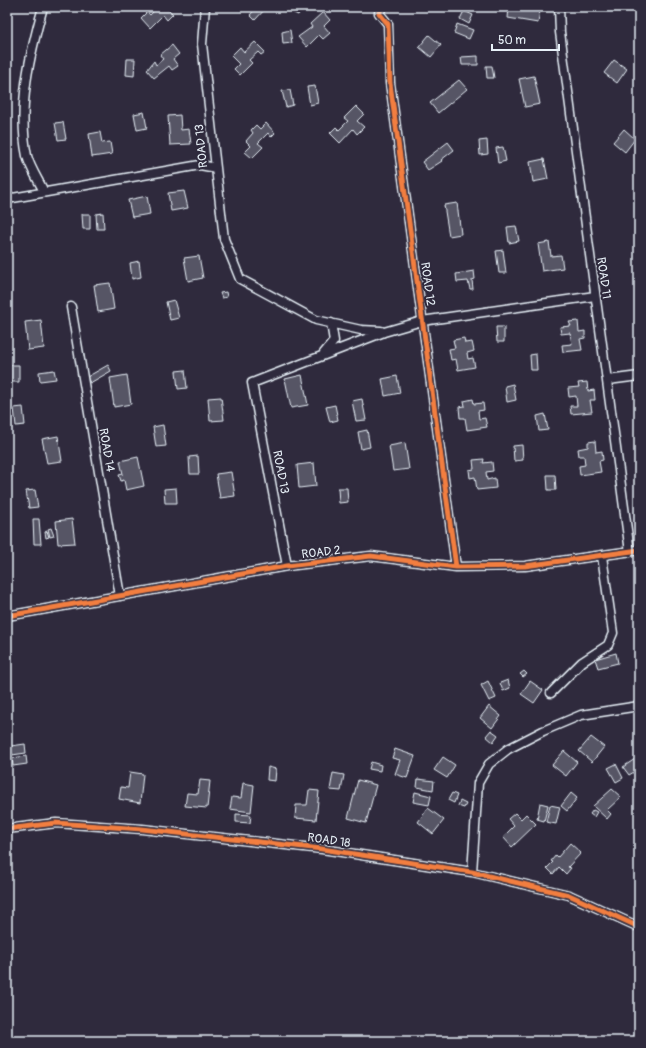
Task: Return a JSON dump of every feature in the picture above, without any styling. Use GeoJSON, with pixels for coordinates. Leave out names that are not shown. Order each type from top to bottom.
{"type":"FeatureCollection","features":[{"type":"Feature","properties":{"kind":"street"},"geometry":{"type":"LineString","coordinates":[[43,7],[30,53],[23,118],[27,157],[44,192]]}},
{"type":"Feature","properties":{"kind":"street","name":"ROAD 13"},"geometry":{"type":"LineString","coordinates":[[204,7],[202,44],[224,239],[240,279],[316,320],[331,323]]}},
{"type":"Feature","properties":{"kind":"street","name":"ROAD 12"},"geometry":{"type":"LineString","coordinates":[[382,7],[379,13],[388,24],[390,83],[456,567]]}},
{"type":"Feature","properties":{"kind":"street","name":"ROAD 11"},"geometry":{"type":"LineString","coordinates":[[559,7],[560,32],[594,296],[608,380],[630,552]]}},
{"type":"Feature","properties":{"kind":"street"},"geometry":{"type":"LineString","coordinates":[[7,199],[200,165],[216,168]]}},
{"type":"Feature","properties":{"kind":"street"},"geometry":{"type":"LineString","coordinates":[[324,354],[384,332],[422,321],[594,296]]}},
{"type":"Feature","properties":{"kind":"street","name":"ROAD 14"},"geometry":{"type":"LineString","coordinates":[[71,306],[120,596]]}},
{"type":"Feature","properties":{"kind":"street"},"geometry":{"type":"LineString","coordinates":[[324,354],[334,341],[331,323],[360,330],[384,332]]}},
{"type":"Feature","properties":{"kind":"street","name":"ROAD 13"},"geometry":{"type":"LineString","coordinates":[[287,566],[252,383],[324,354]]}},
{"type":"Feature","properties":{"kind":"street"},"geometry":{"type":"LineString","coordinates":[[608,380],[639,376]]}},
{"type":"Feature","properties":{"kind":"street","name":"ROAD 2"},"geometry":{"type":"LineString","coordinates":[[7,616],[287,566],[370,556],[456,567],[525,566],[639,550]]}},
{"type":"Feature","properties":{"kind":"street"},"geometry":{"type":"LineString","coordinates":[[551,693],[582,662],[608,645],[611,640],[613,633],[602,556]]}},
{"type":"Feature","properties":{"kind":"street"},"geometry":{"type":"LineString","coordinates":[[472,872],[478,783],[489,764],[508,749],[543,731],[581,715],[639,706]]}},
{"type":"Feature","properties":{"kind":"street","name":"ROAD 18"},"geometry":{"type":"LineString","coordinates":[[7,829],[56,823],[142,829],[322,849],[472,872],[569,895],[639,927]]}},
{"type":"Feature","properties":{"kind":"building"},"geometry":{"type":"Polygon","coordinates":[[[156,7],[166,7],[173,14],[167,20],[163,15],[150,28],[141,18],[147,12],[150,15],[157,8],[156,7]]]}},
{"type":"Feature","properties":{"kind":"building"},"geometry":{"type":"Polygon","coordinates":[[[257,7],[267,7],[255,20],[250,15],[257,7]]]}},
{"type":"Feature","properties":{"kind":"building"},"geometry":{"type":"Polygon","coordinates":[[[294,7],[302,7],[298,15],[292,12],[294,7]]]}},
{"type":"Feature","properties":{"kind":"building"},"geometry":{"type":"Polygon","coordinates":[[[509,7],[540,11],[538,23],[508,18],[509,7]]]}},
{"type":"Feature","properties":{"kind":"building"},"geometry":{"type":"Polygon","coordinates":[[[464,11],[473,15],[469,24],[460,19],[464,11]]]}},
{"type":"Feature","properties":{"kind":"building"},"geometry":{"type":"Polygon","coordinates":[[[323,12],[330,20],[324,26],[330,33],[323,39],[319,35],[307,47],[298,37],[312,27],[310,24],[323,12]]]}},
{"type":"Feature","properties":{"kind":"building"},"geometry":{"type":"Polygon","coordinates":[[[457,24],[473,30],[469,39],[454,33],[457,24]]]}},
{"type":"Feature","properties":{"kind":"building"},"geometry":{"type":"Polygon","coordinates":[[[7,28],[9,28],[8,41],[7,41],[7,28]]]}},
{"type":"Feature","properties":{"kind":"building"},"geometry":{"type":"Polygon","coordinates":[[[290,30],[292,43],[283,44],[282,32],[290,30]]]}},
{"type":"Feature","properties":{"kind":"building"},"geometry":{"type":"Polygon","coordinates":[[[429,35],[441,45],[431,57],[419,47],[429,35]]]}},
{"type":"Feature","properties":{"kind":"building"},"geometry":{"type":"Polygon","coordinates":[[[255,42],[265,52],[261,55],[258,52],[249,60],[252,63],[240,75],[234,69],[239,64],[231,56],[240,47],[244,52],[255,42]]]}},
{"type":"Feature","properties":{"kind":"building"},"geometry":{"type":"Polygon","coordinates":[[[172,45],[179,54],[173,59],[178,66],[172,70],[169,66],[154,78],[147,70],[154,61],[156,65],[163,59],[160,55],[172,45]]]}},
{"type":"Feature","properties":{"kind":"building"},"geometry":{"type":"Polygon","coordinates":[[[478,56],[478,65],[462,65],[461,57],[478,56]]]}},
{"type":"Feature","properties":{"kind":"building"},"geometry":{"type":"Polygon","coordinates":[[[127,59],[135,59],[134,76],[126,75],[127,59]]]}},
{"type":"Feature","properties":{"kind":"building"},"geometry":{"type":"Polygon","coordinates":[[[614,60],[627,69],[617,83],[604,73],[614,60]]]}},
{"type":"Feature","properties":{"kind":"building"},"geometry":{"type":"Polygon","coordinates":[[[486,66],[492,66],[494,78],[487,78],[486,66]]]}},
{"type":"Feature","properties":{"kind":"building"},"geometry":{"type":"Polygon","coordinates":[[[534,76],[540,104],[525,107],[519,79],[534,76]]]}},
{"type":"Feature","properties":{"kind":"building"},"geometry":{"type":"Polygon","coordinates":[[[459,80],[467,89],[438,113],[430,103],[459,80]]]}},
{"type":"Feature","properties":{"kind":"building"},"geometry":{"type":"Polygon","coordinates":[[[315,86],[318,103],[310,105],[307,87],[315,86]]]}},
{"type":"Feature","properties":{"kind":"building"},"geometry":{"type":"Polygon","coordinates":[[[290,90],[293,105],[286,107],[282,91],[290,90]]]}},
{"type":"Feature","properties":{"kind":"building"},"geometry":{"type":"Polygon","coordinates":[[[356,106],[364,114],[357,121],[364,127],[357,134],[353,129],[340,143],[330,133],[336,127],[339,130],[348,121],[344,118],[356,106]]]}},
{"type":"Feature","properties":{"kind":"building"},"geometry":{"type":"Polygon","coordinates":[[[144,112],[147,128],[137,130],[134,114],[144,112]]]}},
{"type":"Feature","properties":{"kind":"building"},"geometry":{"type":"Polygon","coordinates":[[[180,115],[181,130],[189,129],[191,144],[170,145],[168,116],[180,115]]]}},
{"type":"Feature","properties":{"kind":"building"},"geometry":{"type":"Polygon","coordinates":[[[63,122],[66,139],[58,140],[55,123],[63,122]]]}},
{"type":"Feature","properties":{"kind":"building"},"geometry":{"type":"Polygon","coordinates":[[[266,123],[275,133],[271,137],[268,133],[258,143],[263,147],[252,158],[245,152],[251,146],[246,141],[253,133],[251,130],[256,125],[260,129],[266,123]]]}},
{"type":"Feature","properties":{"kind":"building"},"geometry":{"type":"Polygon","coordinates":[[[624,129],[635,139],[625,152],[613,142],[624,129]]]}},
{"type":"Feature","properties":{"kind":"building"},"geometry":{"type":"Polygon","coordinates":[[[100,132],[102,143],[110,142],[112,154],[92,157],[89,134],[100,132]]]}},
{"type":"Feature","properties":{"kind":"building"},"geometry":{"type":"Polygon","coordinates":[[[487,140],[488,154],[480,155],[479,141],[487,140]]]}},
{"type":"Feature","properties":{"kind":"building"},"geometry":{"type":"Polygon","coordinates":[[[448,142],[454,150],[441,160],[442,161],[428,170],[422,162],[448,142]]]}},
{"type":"Feature","properties":{"kind":"building"},"geometry":{"type":"Polygon","coordinates":[[[503,147],[506,161],[498,163],[496,148],[503,147]]]}},
{"type":"Feature","properties":{"kind":"building"},"geometry":{"type":"Polygon","coordinates":[[[544,159],[548,179],[533,182],[530,162],[544,159]]]}},
{"type":"Feature","properties":{"kind":"building"},"geometry":{"type":"Polygon","coordinates":[[[184,191],[188,208],[171,211],[168,193],[184,191]]]}},
{"type":"Feature","properties":{"kind":"building"},"geometry":{"type":"Polygon","coordinates":[[[147,196],[150,214],[132,217],[128,200],[147,196]]]}},
{"type":"Feature","properties":{"kind":"building"},"geometry":{"type":"Polygon","coordinates":[[[457,203],[461,234],[449,236],[444,205],[457,203]]]}},
{"type":"Feature","properties":{"kind":"building"},"geometry":{"type":"Polygon","coordinates":[[[103,213],[104,229],[97,229],[96,214],[103,213]]]}},
{"type":"Feature","properties":{"kind":"building"},"geometry":{"type":"Polygon","coordinates":[[[82,214],[90,214],[90,229],[83,229],[82,214]]]}},
{"type":"Feature","properties":{"kind":"building"},"geometry":{"type":"Polygon","coordinates":[[[516,226],[519,241],[509,243],[507,227],[516,226]]]}},
{"type":"Feature","properties":{"kind":"building"},"geometry":{"type":"Polygon","coordinates":[[[549,242],[551,256],[561,255],[563,268],[542,271],[538,244],[549,242]]]}},
{"type":"Feature","properties":{"kind":"building"},"geometry":{"type":"Polygon","coordinates":[[[503,250],[506,273],[499,273],[496,251],[503,250]]]}},
{"type":"Feature","properties":{"kind":"building"},"geometry":{"type":"Polygon","coordinates":[[[199,256],[203,278],[188,281],[184,258],[199,256]]]}},
{"type":"Feature","properties":{"kind":"building"},"geometry":{"type":"Polygon","coordinates":[[[139,261],[141,277],[132,279],[130,263],[139,261]]]}},
{"type":"Feature","properties":{"kind":"building"},"geometry":{"type":"Polygon","coordinates":[[[474,271],[475,279],[472,280],[473,289],[470,289],[468,281],[457,282],[456,274],[474,271]]]}},
{"type":"Feature","properties":{"kind":"building"},"geometry":{"type":"Polygon","coordinates":[[[110,283],[114,309],[98,312],[94,285],[110,283]]]}},
{"type":"Feature","properties":{"kind":"building"},"geometry":{"type":"Polygon","coordinates":[[[226,292],[227,297],[222,298],[220,293],[226,292]]]}},
{"type":"Feature","properties":{"kind":"building"},"geometry":{"type":"Polygon","coordinates":[[[174,300],[179,318],[170,320],[166,302],[174,300]]]}},
{"type":"Feature","properties":{"kind":"building"},"geometry":{"type":"Polygon","coordinates":[[[41,320],[44,348],[28,350],[25,322],[41,320]]]}},
{"type":"Feature","properties":{"kind":"building"},"geometry":{"type":"Polygon","coordinates":[[[578,321],[579,332],[585,331],[585,338],[580,339],[582,350],[563,352],[562,345],[572,344],[570,333],[561,334],[560,327],[571,326],[569,322],[578,321]]]}},
{"type":"Feature","properties":{"kind":"building"},"geometry":{"type":"Polygon","coordinates":[[[496,327],[504,327],[504,342],[497,342],[496,327]]]}},
{"type":"Feature","properties":{"kind":"building"},"geometry":{"type":"Polygon","coordinates":[[[464,338],[465,343],[472,342],[474,351],[467,353],[468,359],[473,358],[475,367],[458,370],[456,359],[451,360],[449,349],[455,348],[453,340],[464,338]]]}},
{"type":"Feature","properties":{"kind":"building"},"geometry":{"type":"Polygon","coordinates":[[[536,354],[537,370],[531,370],[530,355],[536,354]]]}},
{"type":"Feature","properties":{"kind":"building"},"geometry":{"type":"Polygon","coordinates":[[[9,365],[19,365],[19,382],[10,382],[9,365]]]}},
{"type":"Feature","properties":{"kind":"building"},"geometry":{"type":"Polygon","coordinates":[[[108,365],[111,371],[90,383],[87,377],[108,365]]]}},
{"type":"Feature","properties":{"kind":"building"},"geometry":{"type":"Polygon","coordinates":[[[54,370],[56,379],[40,381],[39,372],[54,370]]]}},
{"type":"Feature","properties":{"kind":"building"},"geometry":{"type":"Polygon","coordinates":[[[185,370],[187,388],[178,389],[176,371],[185,370]]]}},
{"type":"Feature","properties":{"kind":"building"},"geometry":{"type":"Polygon","coordinates":[[[127,375],[131,404],[114,407],[110,378],[127,375]]]}},
{"type":"Feature","properties":{"kind":"building"},"geometry":{"type":"Polygon","coordinates":[[[302,375],[308,405],[291,408],[285,379],[302,375]]]}},
{"type":"Feature","properties":{"kind":"building"},"geometry":{"type":"Polygon","coordinates":[[[397,376],[400,393],[385,396],[382,379],[397,376]]]}},
{"type":"Feature","properties":{"kind":"building"},"geometry":{"type":"Polygon","coordinates":[[[587,382],[588,391],[594,390],[595,400],[590,400],[592,412],[571,414],[570,406],[577,406],[576,396],[569,397],[568,388],[579,387],[578,383],[587,382]]]}},
{"type":"Feature","properties":{"kind":"building"},"geometry":{"type":"Polygon","coordinates":[[[513,384],[516,400],[507,402],[505,386],[513,384]]]}},
{"type":"Feature","properties":{"kind":"building"},"geometry":{"type":"Polygon","coordinates":[[[221,397],[224,420],[210,421],[208,398],[221,397]]]}},
{"type":"Feature","properties":{"kind":"building"},"geometry":{"type":"Polygon","coordinates":[[[362,399],[366,420],[356,421],[352,401],[362,399]]]}},
{"type":"Feature","properties":{"kind":"building"},"geometry":{"type":"Polygon","coordinates":[[[473,399],[474,404],[483,403],[484,410],[478,411],[479,419],[485,418],[487,427],[467,430],[465,418],[460,418],[459,407],[465,406],[464,401],[473,399]]]}},
{"type":"Feature","properties":{"kind":"building"},"geometry":{"type":"Polygon","coordinates":[[[335,405],[338,420],[330,422],[326,407],[335,405]]]}},
{"type":"Feature","properties":{"kind":"building"},"geometry":{"type":"Polygon","coordinates":[[[23,407],[25,425],[16,426],[14,408],[23,407]]]}},
{"type":"Feature","properties":{"kind":"building"},"geometry":{"type":"Polygon","coordinates":[[[545,414],[548,430],[539,431],[537,416],[545,414]]]}},
{"type":"Feature","properties":{"kind":"building"},"geometry":{"type":"Polygon","coordinates":[[[163,425],[166,446],[156,447],[153,427],[163,425]]]}},
{"type":"Feature","properties":{"kind":"building"},"geometry":{"type":"Polygon","coordinates":[[[367,430],[370,447],[361,449],[358,432],[367,430]]]}},
{"type":"Feature","properties":{"kind":"building"},"geometry":{"type":"Polygon","coordinates":[[[58,436],[62,461],[47,463],[42,439],[58,436]]]}},
{"type":"Feature","properties":{"kind":"building"},"geometry":{"type":"Polygon","coordinates":[[[595,441],[596,452],[602,451],[603,460],[599,461],[601,472],[580,475],[579,466],[585,465],[584,456],[579,456],[578,449],[588,447],[588,442],[595,441]]]}},
{"type":"Feature","properties":{"kind":"building"},"geometry":{"type":"Polygon","coordinates":[[[405,443],[409,469],[393,471],[389,446],[405,443]]]}},
{"type":"Feature","properties":{"kind":"building"},"geometry":{"type":"Polygon","coordinates":[[[522,445],[523,460],[514,461],[513,446],[522,445]]]}},
{"type":"Feature","properties":{"kind":"building"},"geometry":{"type":"Polygon","coordinates":[[[198,456],[199,474],[190,474],[189,457],[198,456]]]}},
{"type":"Feature","properties":{"kind":"building"},"geometry":{"type":"Polygon","coordinates":[[[138,457],[144,486],[126,490],[124,480],[121,481],[119,475],[123,474],[120,461],[138,457]]]}},
{"type":"Feature","properties":{"kind":"building"},"geometry":{"type":"Polygon","coordinates":[[[484,459],[483,463],[492,462],[493,471],[486,472],[487,480],[495,478],[496,488],[477,490],[475,477],[470,478],[469,470],[474,469],[473,460],[484,459]]]}},
{"type":"Feature","properties":{"kind":"building"},"geometry":{"type":"Polygon","coordinates":[[[314,463],[316,486],[299,488],[297,465],[314,463]]]}},
{"type":"Feature","properties":{"kind":"building"},"geometry":{"type":"Polygon","coordinates":[[[231,472],[235,496],[220,498],[216,474],[231,472]]]}},
{"type":"Feature","properties":{"kind":"building"},"geometry":{"type":"Polygon","coordinates":[[[547,475],[555,475],[556,490],[548,490],[547,475]]]}},
{"type":"Feature","properties":{"kind":"building"},"geometry":{"type":"Polygon","coordinates":[[[176,488],[177,503],[165,503],[164,489],[176,488]]]}},
{"type":"Feature","properties":{"kind":"building"},"geometry":{"type":"Polygon","coordinates":[[[338,488],[347,488],[348,502],[339,503],[338,488]]]}},
{"type":"Feature","properties":{"kind":"building"},"geometry":{"type":"Polygon","coordinates":[[[35,490],[38,507],[29,508],[26,491],[35,490]]]}},
{"type":"Feature","properties":{"kind":"building"},"geometry":{"type":"Polygon","coordinates":[[[33,519],[39,519],[41,544],[34,544],[33,519]]]}},
{"type":"Feature","properties":{"kind":"building"},"geometry":{"type":"Polygon","coordinates":[[[72,519],[75,543],[58,544],[56,521],[72,519]]]}},
{"type":"Feature","properties":{"kind":"building"},"geometry":{"type":"Polygon","coordinates":[[[51,528],[54,536],[50,537],[48,529],[51,528]]]}},
{"type":"Feature","properties":{"kind":"building"},"geometry":{"type":"Polygon","coordinates":[[[47,531],[49,537],[46,538],[45,532],[47,531]]]}},
{"type":"Feature","properties":{"kind":"building"},"geometry":{"type":"Polygon","coordinates":[[[616,653],[618,663],[598,668],[595,659],[616,653]]]}},
{"type":"Feature","properties":{"kind":"building"},"geometry":{"type":"Polygon","coordinates":[[[524,671],[527,674],[523,677],[520,674],[524,671]]]}},
{"type":"Feature","properties":{"kind":"building"},"geometry":{"type":"Polygon","coordinates":[[[508,680],[510,688],[503,691],[500,683],[508,680]]]}},
{"type":"Feature","properties":{"kind":"building"},"geometry":{"type":"Polygon","coordinates":[[[488,681],[496,698],[489,701],[481,685],[488,681]]]}},
{"type":"Feature","properties":{"kind":"building"},"geometry":{"type":"Polygon","coordinates":[[[530,681],[543,690],[534,703],[521,694],[530,681]]]}},
{"type":"Feature","properties":{"kind":"building"},"geometry":{"type":"Polygon","coordinates":[[[489,706],[501,716],[492,728],[480,718],[489,706]]]}},
{"type":"Feature","properties":{"kind":"building"},"geometry":{"type":"Polygon","coordinates":[[[491,730],[498,735],[493,742],[486,736],[491,730]]]}},
{"type":"Feature","properties":{"kind":"building"},"geometry":{"type":"Polygon","coordinates":[[[591,737],[604,747],[592,762],[579,751],[591,737]]]}},
{"type":"Feature","properties":{"kind":"building"},"geometry":{"type":"Polygon","coordinates":[[[25,744],[26,753],[12,755],[11,746],[25,744]]]}},
{"type":"Feature","properties":{"kind":"building"},"geometry":{"type":"Polygon","coordinates":[[[395,749],[415,756],[407,778],[395,774],[400,760],[392,758],[395,749]]]}},
{"type":"Feature","properties":{"kind":"building"},"geometry":{"type":"Polygon","coordinates":[[[564,751],[577,762],[566,776],[552,765],[564,751]]]}},
{"type":"Feature","properties":{"kind":"building"},"geometry":{"type":"Polygon","coordinates":[[[26,756],[27,764],[13,766],[12,758],[26,756]]]}},
{"type":"Feature","properties":{"kind":"building"},"geometry":{"type":"Polygon","coordinates":[[[443,757],[455,765],[447,778],[434,770],[443,757]]]}},
{"type":"Feature","properties":{"kind":"building"},"geometry":{"type":"Polygon","coordinates":[[[635,759],[639,765],[639,769],[629,775],[623,767],[635,759]]]}},
{"type":"Feature","properties":{"kind":"building"},"geometry":{"type":"Polygon","coordinates":[[[371,762],[381,765],[380,771],[369,769],[371,762]]]}},
{"type":"Feature","properties":{"kind":"building"},"geometry":{"type":"Polygon","coordinates":[[[616,764],[623,778],[616,782],[608,768],[616,764]]]}},
{"type":"Feature","properties":{"kind":"building"},"geometry":{"type":"Polygon","coordinates":[[[268,767],[276,769],[275,781],[267,780],[268,767]]]}},
{"type":"Feature","properties":{"kind":"building"},"geometry":{"type":"Polygon","coordinates":[[[130,772],[143,774],[140,803],[119,799],[121,787],[128,788],[130,772]]]}},
{"type":"Feature","properties":{"kind":"building"},"geometry":{"type":"Polygon","coordinates":[[[333,773],[344,775],[341,791],[330,790],[333,773]]]}},
{"type":"Feature","properties":{"kind":"building"},"geometry":{"type":"Polygon","coordinates":[[[418,779],[434,781],[433,790],[417,787],[418,779]]]}},
{"type":"Feature","properties":{"kind":"building"},"geometry":{"type":"Polygon","coordinates":[[[200,780],[210,781],[207,808],[185,806],[187,793],[198,794],[200,780]]]}},
{"type":"Feature","properties":{"kind":"building"},"geometry":{"type":"Polygon","coordinates":[[[358,780],[376,785],[366,823],[348,818],[358,780]]]}},
{"type":"Feature","properties":{"kind":"building"},"geometry":{"type":"Polygon","coordinates":[[[243,783],[254,785],[251,812],[230,809],[232,797],[241,798],[243,783]]]}},
{"type":"Feature","properties":{"kind":"building"},"geometry":{"type":"Polygon","coordinates":[[[612,789],[621,797],[607,810],[611,814],[607,819],[593,806],[612,789]]]}},
{"type":"Feature","properties":{"kind":"building"},"geometry":{"type":"Polygon","coordinates":[[[309,790],[319,791],[316,820],[295,818],[296,805],[307,805],[309,790]]]}},
{"type":"Feature","properties":{"kind":"building"},"geometry":{"type":"Polygon","coordinates":[[[415,792],[431,796],[429,805],[413,802],[415,792]]]}},
{"type":"Feature","properties":{"kind":"building"},"geometry":{"type":"Polygon","coordinates":[[[452,793],[457,795],[454,803],[448,800],[452,793]]]}},
{"type":"Feature","properties":{"kind":"building"},"geometry":{"type":"Polygon","coordinates":[[[571,793],[577,798],[567,811],[561,806],[571,793]]]}},
{"type":"Feature","properties":{"kind":"building"},"geometry":{"type":"Polygon","coordinates":[[[460,801],[466,804],[464,808],[458,806],[460,801]]]}},
{"type":"Feature","properties":{"kind":"building"},"geometry":{"type":"Polygon","coordinates":[[[540,803],[548,805],[544,821],[537,819],[540,803]]]}},
{"type":"Feature","properties":{"kind":"building"},"geometry":{"type":"Polygon","coordinates":[[[550,805],[560,807],[556,824],[546,822],[550,805]]]}},
{"type":"Feature","properties":{"kind":"building"},"geometry":{"type":"Polygon","coordinates":[[[428,808],[444,820],[433,834],[418,822],[428,808]]]}},
{"type":"Feature","properties":{"kind":"building"},"geometry":{"type":"Polygon","coordinates":[[[593,810],[597,812],[594,817],[590,814],[593,810]]]}},
{"type":"Feature","properties":{"kind":"building"},"geometry":{"type":"Polygon","coordinates":[[[515,813],[521,819],[526,814],[536,824],[512,847],[503,837],[514,826],[508,819],[515,813]]]}},
{"type":"Feature","properties":{"kind":"building"},"geometry":{"type":"Polygon","coordinates":[[[236,814],[251,815],[250,823],[236,822],[236,814]]]}},
{"type":"Feature","properties":{"kind":"building"},"geometry":{"type":"Polygon","coordinates":[[[570,843],[581,853],[568,867],[571,868],[566,874],[559,867],[553,874],[547,868],[553,862],[551,861],[556,855],[558,857],[570,843]]]}},
{"type":"Feature","properties":{"kind":"cycle path"},"geometry":{"type":"LineString","coordinates":[[382,7],[379,13],[388,24],[390,83],[456,567]]}},
{"type":"Feature","properties":{"kind":"cycle path"},"geometry":{"type":"LineString","coordinates":[[7,616],[287,566],[371,556],[456,567],[525,566],[639,550]]}},
{"type":"Feature","properties":{"kind":"cycle path"},"geometry":{"type":"LineString","coordinates":[[7,829],[56,823],[142,829],[322,849],[472,872],[569,895],[639,927]]}}]}
